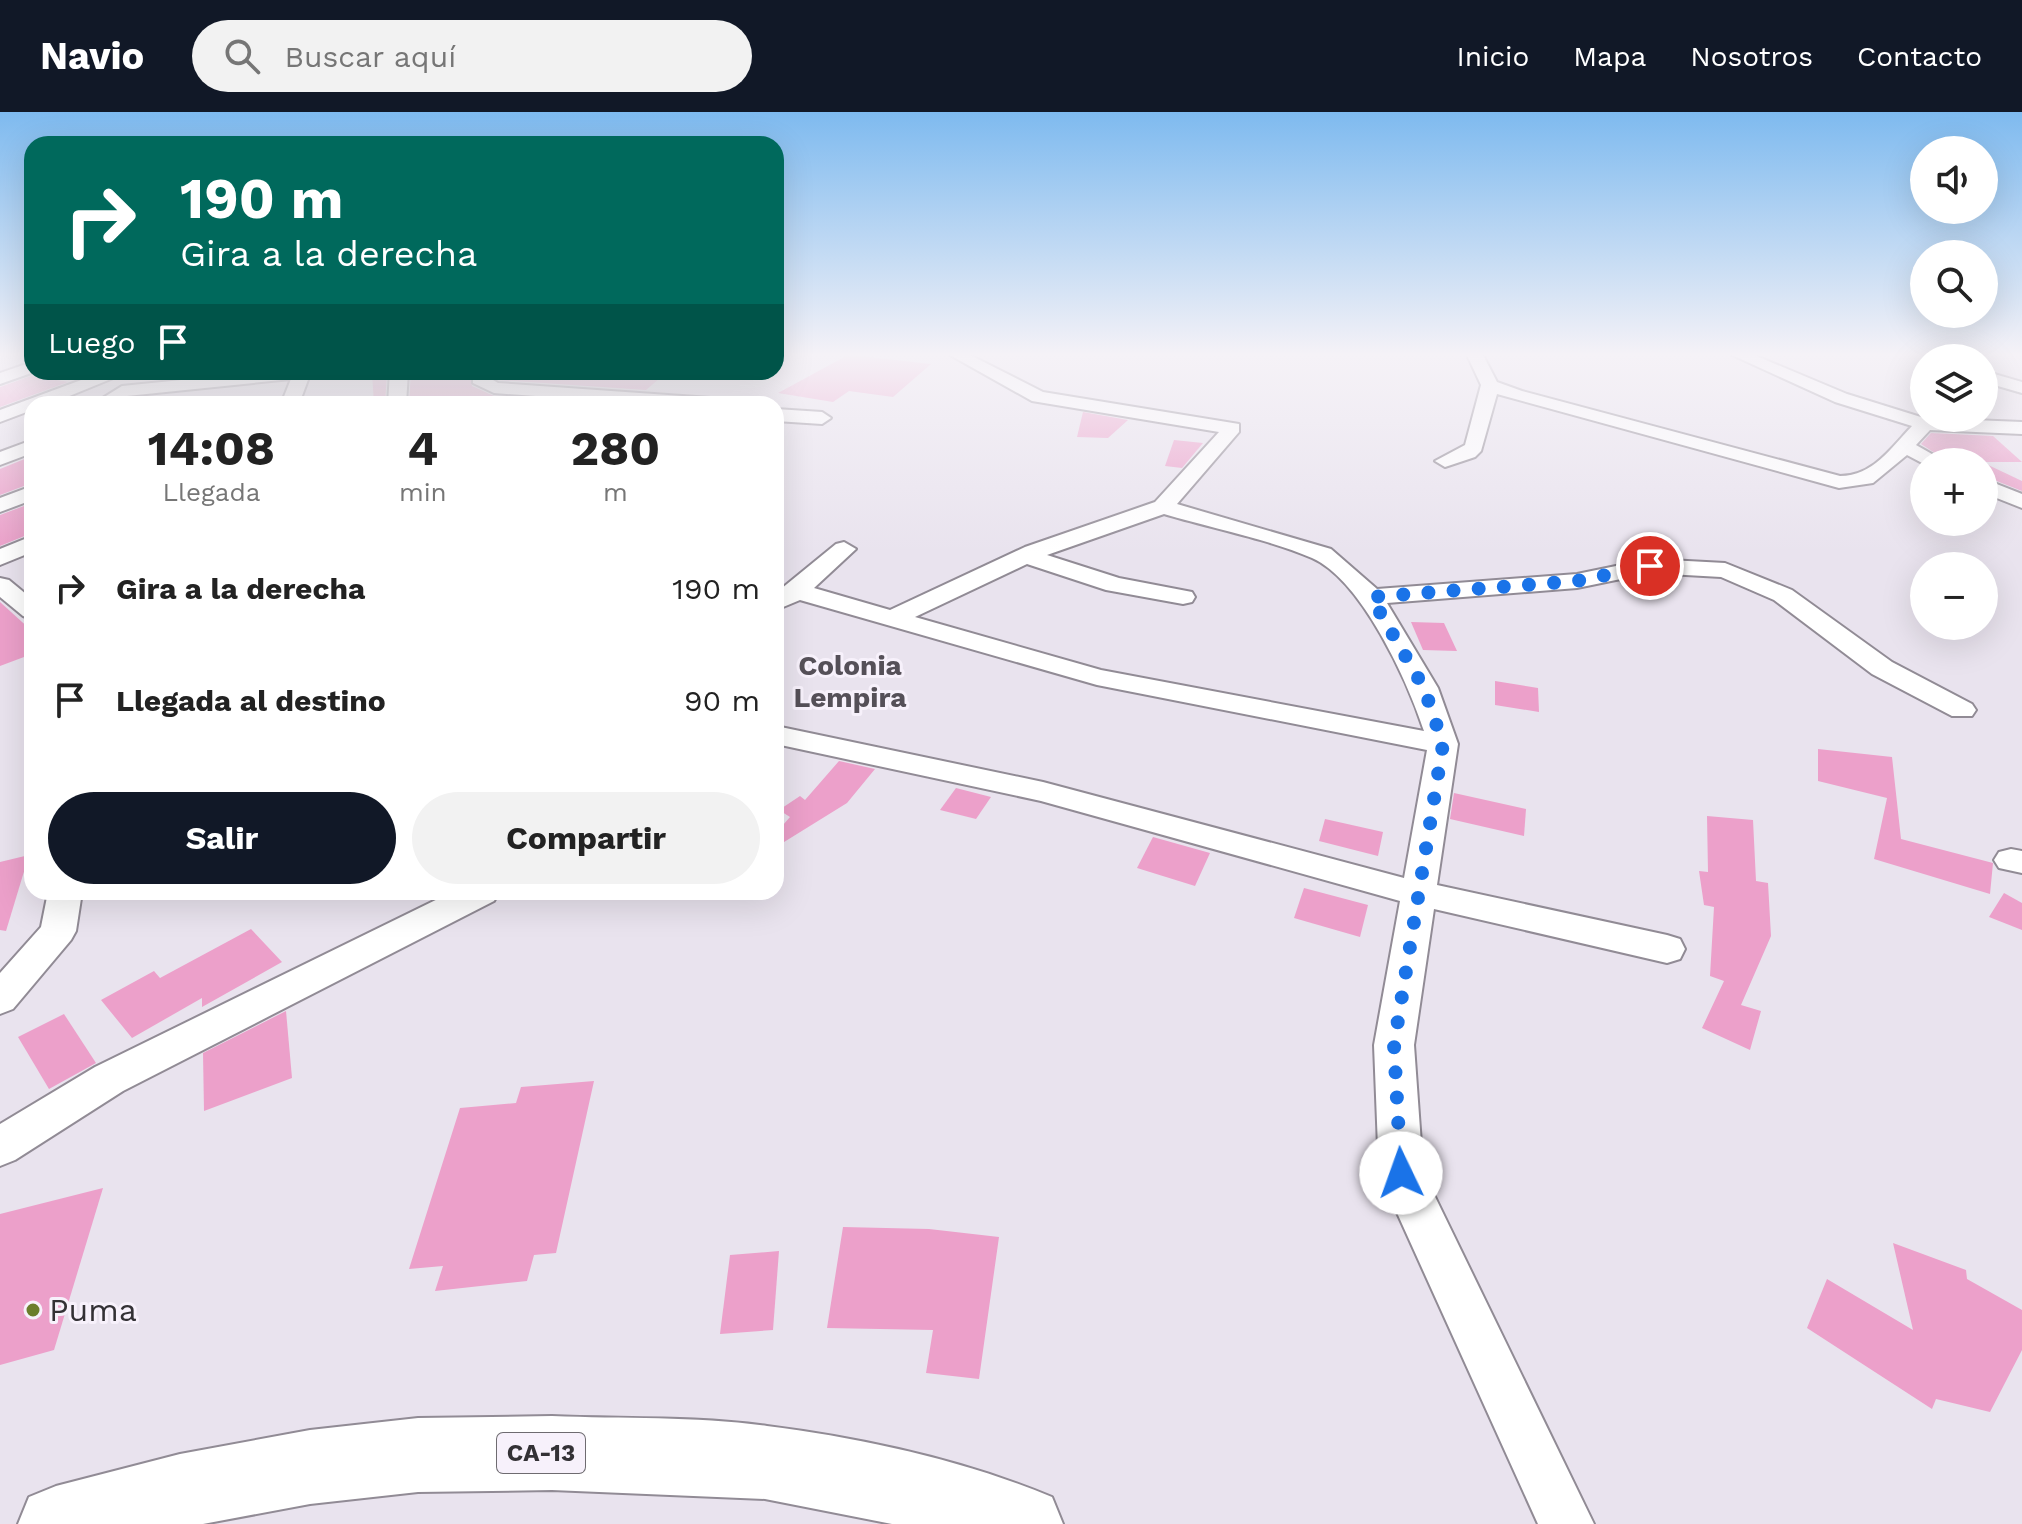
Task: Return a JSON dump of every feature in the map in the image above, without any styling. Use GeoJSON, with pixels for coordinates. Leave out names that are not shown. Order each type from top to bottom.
{"type":"FeatureCollection","features":[{"type":"Feature","properties":{"kind":"main road","name":"CA-13"},"geometry":{"type":"LineString","coordinates":[[56,1524],[180,1491],[310,1467],[418,1455],[552,1453],[765,1462],[899,1488],[1025,1524]]}},
{"type":"Feature","properties":{"kind":"street"},"geometry":{"type":"LineString","coordinates":[[1163,507],[1232,428],[1188,421]]}},
{"type":"Feature","properties":{"kind":"street"},"geometry":{"type":"LineString","coordinates":[[1445,461],[1468,453],[1474,447],[1481,421]]}},
{"type":"Feature","properties":{"kind":"street"},"geometry":{"type":"LineString","coordinates":[[1612,421],[1839,482],[1865,481],[1906,447],[1918,432]]}},
{"type":"Feature","properties":{"kind":"street"},"geometry":{"type":"LineString","coordinates":[[1998,427],[2022,428]]}},
{"type":"Feature","properties":{"kind":"street"},"geometry":{"type":"LineString","coordinates":[[1906,447],[1910,449]]}},
{"type":"Feature","properties":{"kind":"street"},"geometry":{"type":"LineString","coordinates":[[0,459],[24,449]]}},
{"type":"Feature","properties":{"kind":"street"},"geometry":{"type":"LineString","coordinates":[[1998,491],[2022,502]]}},
{"type":"Feature","properties":{"kind":"street"},"geometry":{"type":"LineString","coordinates":[[0,506],[24,496]]}},
{"type":"Feature","properties":{"kind":"street"},"geometry":{"type":"LineString","coordinates":[[892,618],[1026,556],[1122,518],[1163,507],[1323,554],[1371,597],[1424,688],[1443,744],[1394,1045],[1401,1173],[1566,1524]]}},
{"type":"Feature","properties":{"kind":"street"},"geometry":{"type":"LineString","coordinates":[[0,558],[24,547]]}},
{"type":"Feature","properties":{"kind":"street"},"geometry":{"type":"LineString","coordinates":[[787,597],[844,549]]}},
{"type":"Feature","properties":{"kind":"street"},"geometry":{"type":"LineString","coordinates":[[1026,556],[1115,585],[1183,597]]}},
{"type":"Feature","properties":{"kind":"street"},"geometry":{"type":"LineString","coordinates":[[1371,597],[1577,581],[1650,566],[1725,570],[1783,595],[1882,668],[1962,710]]}},
{"type":"Feature","properties":{"kind":"street"},"geometry":{"type":"LineString","coordinates":[[0,585],[24,604]]}},
{"type":"Feature","properties":{"kind":"street"},"geometry":{"type":"LineString","coordinates":[[787,597],[892,618],[1097,677],[1443,744]]}},
{"type":"Feature","properties":{"kind":"street"},"geometry":{"type":"LineString","coordinates":[[784,737],[1043,792],[1420,894],[1667,949]]}},
{"type":"Feature","properties":{"kind":"street"},"geometry":{"type":"LineString","coordinates":[[0,999],[58,931],[64,900]]}},
{"type":"Feature","properties":{"kind":"street"},"geometry":{"type":"LineString","coordinates":[[0,1147],[109,1079],[466,900]]}},
{"type":"Feature","properties":{"kind":"building"},"geometry":{"type":"Polygon","coordinates":[[[1081,421],[1127,421],[1108,438],[1077,437],[1081,421]]]}},
{"type":"Feature","properties":{"kind":"building"},"geometry":{"type":"Polygon","coordinates":[[[1931,433],[1993,436],[2022,462],[1998,462],[1998,448],[1927,448],[1921,444],[1931,433]]]}},
{"type":"Feature","properties":{"kind":"building"},"geometry":{"type":"Polygon","coordinates":[[[1174,440],[1203,443],[1182,468],[1165,466],[1174,440]]]}},
{"type":"Feature","properties":{"kind":"building"},"geometry":{"type":"Polygon","coordinates":[[[24,459],[24,486],[0,495],[0,469],[24,459]]]}},
{"type":"Feature","properties":{"kind":"building"},"geometry":{"type":"Polygon","coordinates":[[[1998,470],[2022,481],[2022,491],[1998,482],[1998,470]]]}},
{"type":"Feature","properties":{"kind":"building"},"geometry":{"type":"Polygon","coordinates":[[[24,506],[24,536],[0,546],[0,515],[24,506]]]}},
{"type":"Feature","properties":{"kind":"building"},"geometry":{"type":"Polygon","coordinates":[[[0,602],[24,624],[24,657],[0,666],[0,602]]]}},
{"type":"Feature","properties":{"kind":"building"},"geometry":{"type":"Polygon","coordinates":[[[1411,622],[1444,623],[1457,651],[1423,650],[1411,622]]]}},
{"type":"Feature","properties":{"kind":"building"},"geometry":{"type":"Polygon","coordinates":[[[1495,681],[1538,688],[1539,712],[1495,705],[1495,681]]]}},
{"type":"Feature","properties":{"kind":"building"},"geometry":{"type":"Polygon","coordinates":[[[1818,749],[1892,757],[1901,839],[1993,863],[1990,894],[1874,859],[1887,798],[1818,781],[1818,749]]]}},
{"type":"Feature","properties":{"kind":"building"},"geometry":{"type":"Polygon","coordinates":[[[839,761],[875,769],[847,803],[784,842],[784,824],[790,817],[784,813],[784,807],[800,796],[805,800],[839,761]]]}},
{"type":"Feature","properties":{"kind":"building"},"geometry":{"type":"Polygon","coordinates":[[[956,788],[991,797],[976,819],[940,810],[956,788]]]}},
{"type":"Feature","properties":{"kind":"building"},"geometry":{"type":"Polygon","coordinates":[[[1454,793],[1526,809],[1524,836],[1450,819],[1454,793]]]}},
{"type":"Feature","properties":{"kind":"building"},"geometry":{"type":"Polygon","coordinates":[[[1707,816],[1753,820],[1756,881],[1768,883],[1771,936],[1741,1005],[1761,1011],[1750,1050],[1702,1028],[1724,981],[1710,976],[1714,907],[1704,905],[1699,871],[1708,872],[1707,816]]]}},
{"type":"Feature","properties":{"kind":"building"},"geometry":{"type":"Polygon","coordinates":[[[1325,819],[1383,832],[1378,856],[1319,841],[1325,819]]]}},
{"type":"Feature","properties":{"kind":"building"},"geometry":{"type":"Polygon","coordinates":[[[1153,837],[1210,853],[1195,886],[1137,868],[1153,837]]]}},
{"type":"Feature","properties":{"kind":"building"},"geometry":{"type":"Polygon","coordinates":[[[24,856],[24,872],[6,931],[0,930],[0,862],[24,856]]]}},
{"type":"Feature","properties":{"kind":"building"},"geometry":{"type":"Polygon","coordinates":[[[1304,888],[1368,905],[1360,937],[1294,918],[1304,888]]]}},
{"type":"Feature","properties":{"kind":"building"},"geometry":{"type":"Polygon","coordinates":[[[2004,893],[2022,903],[2022,930],[1989,917],[2004,893]]]}},
{"type":"Feature","properties":{"kind":"building"},"geometry":{"type":"Polygon","coordinates":[[[251,929],[282,962],[202,1007],[202,998],[132,1038],[101,1000],[154,971],[160,978],[251,929]]]}},
{"type":"Feature","properties":{"kind":"building"},"geometry":{"type":"Polygon","coordinates":[[[286,1011],[292,1078],[204,1111],[203,1053],[286,1011]]]}},
{"type":"Feature","properties":{"kind":"building"},"geometry":{"type":"Polygon","coordinates":[[[64,1014],[96,1063],[49,1089],[18,1037],[64,1014]]]}},
{"type":"Feature","properties":{"kind":"building"},"geometry":{"type":"Polygon","coordinates":[[[594,1081],[556,1253],[534,1255],[527,1281],[435,1291],[443,1266],[409,1269],[460,1108],[516,1103],[521,1087],[594,1081]]]}},
{"type":"Feature","properties":{"kind":"building","name":"Puma"},"geometry":{"type":"Polygon","coordinates":[[[103,1188],[54,1350],[0,1365],[0,1214],[103,1188]]]}},
{"type":"Feature","properties":{"kind":"building"},"geometry":{"type":"Polygon","coordinates":[[[843,1227],[929,1229],[999,1237],[979,1379],[926,1373],[933,1330],[827,1328],[843,1227]]]}},
{"type":"Feature","properties":{"kind":"building"},"geometry":{"type":"Polygon","coordinates":[[[1893,1243],[1966,1270],[1967,1279],[2022,1310],[2022,1350],[1990,1412],[1936,1399],[1932,1409],[1807,1328],[1827,1279],[1913,1330],[1893,1243]]]}},
{"type":"Feature","properties":{"kind":"building"},"geometry":{"type":"Polygon","coordinates":[[[779,1251],[773,1330],[720,1334],[730,1255],[779,1251]]]}},
{"type":"Feature","properties":{"kind":"place","name":"Puma"},"geometry":{"type":"Point","coordinates":[33,1310]}},
{"type":"Feature","properties":{"kind":"district","name":"Colonia Lempira"},"geometry":{"type":"Point","coordinates":[850,681]}},
{"type":"Feature","properties":{"kind":"route"},"geometry":{"type":"LineString","coordinates":[[1401,1173],[1394,1045],[1443,744],[1424,688],[1371,597],[1577,581],[1650,566]]}}]}
